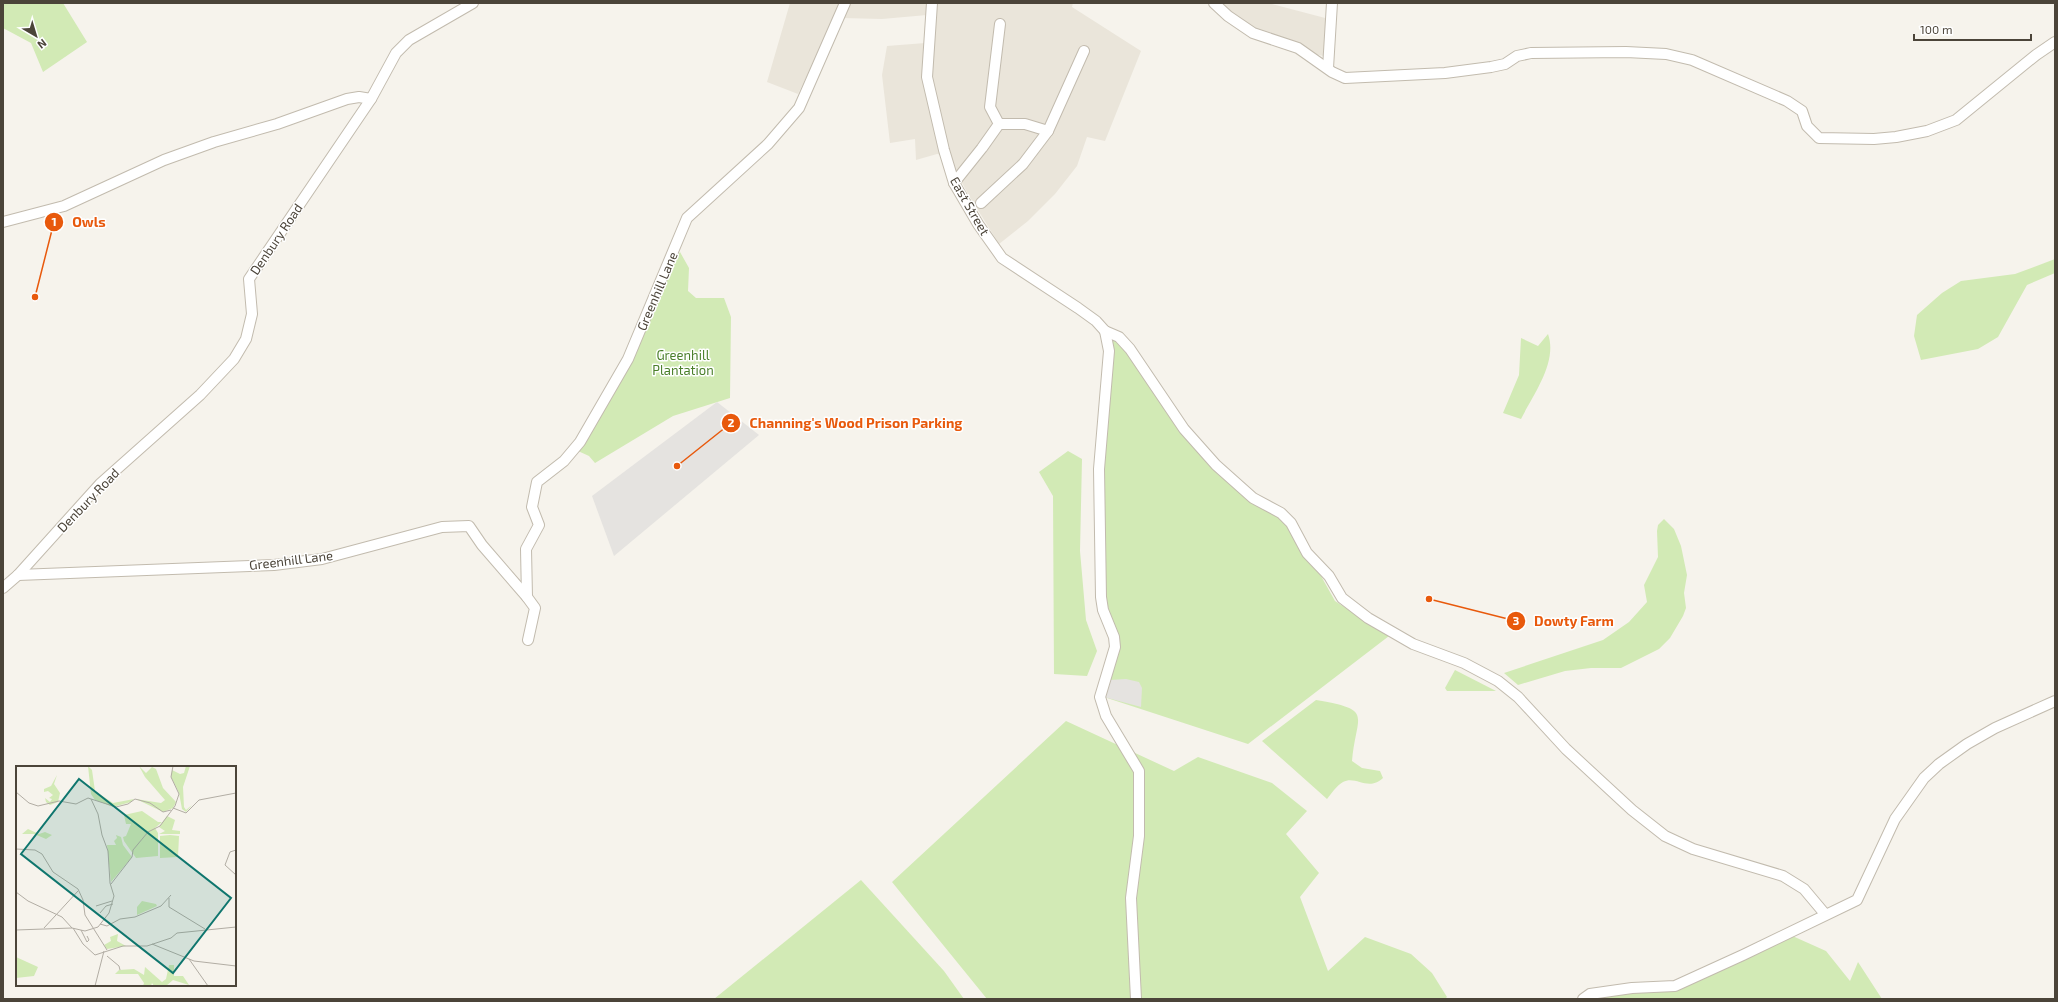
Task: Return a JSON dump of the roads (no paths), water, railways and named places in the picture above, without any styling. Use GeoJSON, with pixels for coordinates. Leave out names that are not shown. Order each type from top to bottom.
{"type":"FeatureCollection","features":[{"type":"Feature","properties":{"kind":"street","name":"Denbury Road"},"geometry":{"type":"LineString","coordinates":[[3,588],[18,575],[100,484],[200,395],[234,360],[246,339],[252,314],[249,279],[371,100],[396,53],[405,43],[473,3]]}},
{"type":"Feature","properties":{"kind":"street","name":"Greenhill Lane"},"geometry":{"type":"LineString","coordinates":[[527,597],[526,549],[539,526],[532,506],[537,482],[564,461],[580,442],[628,360],[687,218],[768,144],[799,108],[845,3]]}},
{"type":"Feature","properties":{"kind":"street","name":"East Street"},"geometry":{"type":"LineString","coordinates":[[932,3],[926,77],[944,150],[954,183],[978,224],[1002,258],[1078,308],[1096,321],[1105,331],[1119,337],[1130,349],[1184,429],[1216,465],[1253,498],[1281,513],[1291,523],[1307,553],[1328,576],[1342,598],[1368,618],[1413,644],[1464,663],[1498,681],[1518,697],[1571,754],[1632,810],[1665,836],[1693,849],[1782,876],[1804,889],[1825,914]]}},
{"type":"Feature","properties":{"kind":"street"},"geometry":{"type":"LineString","coordinates":[[1214,3],[1228,16],[1253,33],[1298,48],[1338,76],[1355,79],[1445,73],[1491,67],[1505,64],[1517,56],[1532,53],[1626,52],[1666,54],[1692,60],[1787,101],[1802,111],[1807,126],[1819,138],[1874,139],[1927,130],[1956,120],[2036,55],[2055,42]]}},
{"type":"Feature","properties":{"kind":"street"},"geometry":{"type":"LineString","coordinates":[[1328,68],[1332,3]]}},
{"type":"Feature","properties":{"kind":"street"},"geometry":{"type":"LineString","coordinates":[[999,124],[990,106],[1000,24]]}},
{"type":"Feature","properties":{"kind":"street"},"geometry":{"type":"LineString","coordinates":[[981,203],[1023,164],[1048,131],[1084,51]]}},
{"type":"Feature","properties":{"kind":"street"},"geometry":{"type":"LineString","coordinates":[[3,222],[64,206],[164,160],[214,142],[277,124],[347,99],[359,97],[371,100]]}},
{"type":"Feature","properties":{"kind":"street"},"geometry":{"type":"LineString","coordinates":[[954,183],[999,124]]}},
{"type":"Feature","properties":{"kind":"street"},"geometry":{"type":"LineString","coordinates":[[999,124],[1024,124],[1048,131]]}},
{"type":"Feature","properties":{"kind":"street"},"geometry":{"type":"LineString","coordinates":[[1105,331],[1109,351],[1099,469],[1101,596],[1103,610],[1114,637],[1115,647],[1100,697],[1106,716],[1139,771],[1139,836],[1131,898],[1136,999]]}},
{"type":"Feature","properties":{"kind":"street","name":"Greenhill Lane"},"geometry":{"type":"LineString","coordinates":[[18,575],[274,565],[322,559],[442,527],[470,526],[482,545],[535,608],[528,640]]}},
{"type":"Feature","properties":{"kind":"street"},"geometry":{"type":"LineString","coordinates":[[1582,999],[1590,994],[1632,988],[1675,986],[1857,900],[1895,819],[1924,778],[1939,764],[1966,744],[1995,728],[2055,701]]}},
{"type":"Feature","properties":{"kind":"place","name":"Owls"},"geometry":{"type":"Point","coordinates":[35,297]}},
{"type":"Feature","properties":{"kind":"place","name":"Channing's Wood Prison Parking"},"geometry":{"type":"Point","coordinates":[677,466]}},
{"type":"Feature","properties":{"kind":"place","name":"Dowty Farm"},"geometry":{"type":"Point","coordinates":[1429,599]}},
{"type":"Feature","properties":{"kind":"park label","name":"Greenhill Plantation"},"geometry":{"type":"Point","coordinates":[683,362]}}]}
